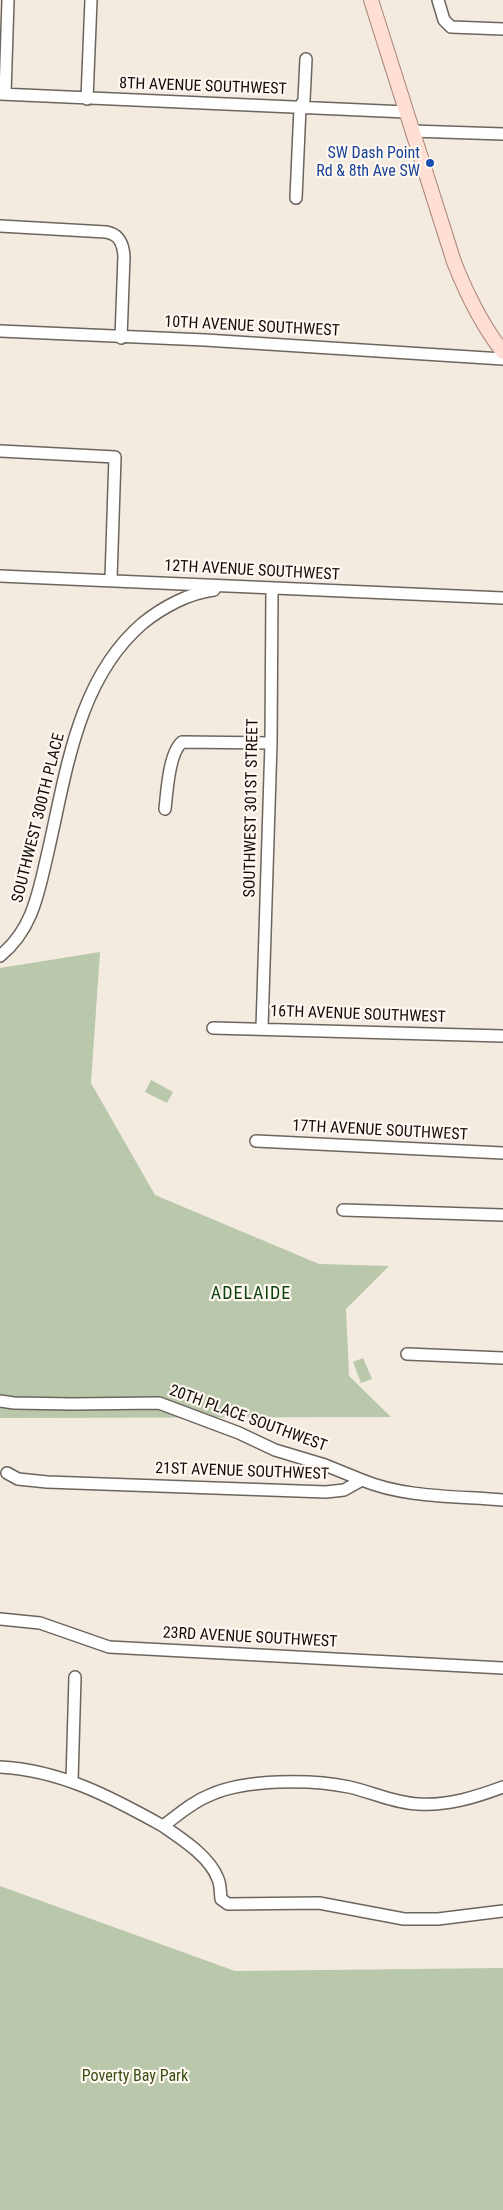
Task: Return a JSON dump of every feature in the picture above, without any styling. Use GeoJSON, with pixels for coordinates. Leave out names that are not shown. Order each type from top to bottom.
{"type":"FeatureCollection","features":[{"type":"Feature","properties":{"kind":"main road"},"geometry":{"type":"LineString","coordinates":[[371,0],[462,284],[486,330],[503,352]]}},
{"type":"Feature","properties":{"kind":"street"},"geometry":{"type":"LineString","coordinates":[[2,94],[8,0]]}},
{"type":"Feature","properties":{"kind":"street"},"geometry":{"type":"LineString","coordinates":[[87,99],[91,0]]}},
{"type":"Feature","properties":{"kind":"street"},"geometry":{"type":"LineString","coordinates":[[438,0],[444,20],[451,27],[503,29]]}},
{"type":"Feature","properties":{"kind":"street"},"geometry":{"type":"LineString","coordinates":[[296,198],[300,108],[304,100],[306,59]]}},
{"type":"Feature","properties":{"kind":"street","name":"8TH AVENUE SOUTHWEST"},"geometry":{"type":"LineString","coordinates":[[2,94],[406,112]]}},
{"type":"Feature","properties":{"kind":"street"},"geometry":{"type":"LineString","coordinates":[[412,131],[503,134]]}},
{"type":"Feature","properties":{"kind":"street"},"geometry":{"type":"LineString","coordinates":[[0,226],[106,232],[113,233],[118,237],[122,243],[124,256],[121,338]]}},
{"type":"Feature","properties":{"kind":"street","name":"10TH AVENUE SOUTHWEST"},"geometry":{"type":"LineString","coordinates":[[0,331],[121,338],[205,340],[503,359]]}},
{"type":"Feature","properties":{"kind":"street"},"geometry":{"type":"LineString","coordinates":[[0,451],[115,457],[111,580]]}},
{"type":"Feature","properties":{"kind":"street","name":"12TH AVENUE SOUTHWEST"},"geometry":{"type":"LineString","coordinates":[[0,576],[503,598]]}},
{"type":"Feature","properties":{"kind":"street","name":"SOUTHWEST 300TH PLACE"},"geometry":{"type":"LineString","coordinates":[[0,956],[13,946],[23,933],[34,910],[62,781],[76,733],[90,697],[111,658],[138,628],[155,614],[174,603],[211,591],[241,588]]}},
{"type":"Feature","properties":{"kind":"street","name":"SOUTHWEST 301ST STREET"},"geometry":{"type":"LineString","coordinates":[[262,1028],[271,743],[272,588]]}},
{"type":"Feature","properties":{"kind":"street"},"geometry":{"type":"LineString","coordinates":[[165,809],[173,756],[177,746],[182,742],[271,743]]}},
{"type":"Feature","properties":{"kind":"street","name":"16TH AVENUE SOUTHWEST"},"geometry":{"type":"LineString","coordinates":[[213,1028],[503,1036]]}},
{"type":"Feature","properties":{"kind":"street","name":"17TH AVENUE SOUTHWEST"},"geometry":{"type":"LineString","coordinates":[[256,1142],[503,1152]]}},
{"type":"Feature","properties":{"kind":"street"},"geometry":{"type":"LineString","coordinates":[[343,1210],[503,1215]]}},
{"type":"Feature","properties":{"kind":"street"},"geometry":{"type":"LineString","coordinates":[[407,1354],[503,1358]]}},
{"type":"Feature","properties":{"kind":"street","name":"20TH PLACE SOUTHWEST"},"geometry":{"type":"LineString","coordinates":[[0,1401],[53,1404],[159,1403],[239,1433],[280,1452],[325,1465],[362,1480]]}},
{"type":"Feature","properties":{"kind":"street","name":"21ST AVENUE SOUTHWEST"},"geometry":{"type":"LineString","coordinates":[[7,1473],[18,1479],[47,1482],[316,1492],[344,1490],[362,1480]]}},
{"type":"Feature","properties":{"kind":"street"},"geometry":{"type":"LineString","coordinates":[[362,1480],[375,1486],[398,1490],[503,1500]]}},
{"type":"Feature","properties":{"kind":"street","name":"23RD AVENUE SOUTHWEST"},"geometry":{"type":"LineString","coordinates":[[0,1619],[40,1623],[109,1647],[503,1668]]}},
{"type":"Feature","properties":{"kind":"street"},"geometry":{"type":"LineString","coordinates":[[72,1781],[75,1678]]}},
{"type":"Feature","properties":{"kind":"street"},"geometry":{"type":"LineString","coordinates":[[0,1768],[38,1770],[72,1781],[162,1826],[191,1848],[211,1867],[219,1881],[220,1896],[225,1902],[320,1903],[404,1919],[438,1919],[503,1911]]}},
{"type":"Feature","properties":{"kind":"street"},"geometry":{"type":"LineString","coordinates":[[162,1826],[208,1795],[240,1787],[285,1783],[332,1784],[356,1788],[398,1802],[427,1804],[455,1802],[503,1786]]}},
{"type":"Feature","properties":{"kind":"green space"},"geometry":{"type":"Polygon","coordinates":[[[100,952],[91,1083],[155,1195],[319,1264],[389,1266],[346,1309],[349,1376],[391,1417],[0,1418],[0,968],[100,952]]]}},
{"type":"Feature","properties":{"kind":"green space"},"geometry":{"type":"Polygon","coordinates":[[[151,1080],[173,1092],[167,1103],[145,1092],[151,1080]]]}},
{"type":"Feature","properties":{"kind":"green space"},"geometry":{"type":"Polygon","coordinates":[[[363,1358],[372,1379],[361,1383],[353,1362],[363,1358]]]}},
{"type":"Feature","properties":{"kind":"green space","name":"Poverty Bay Park"},"geometry":{"type":"Polygon","coordinates":[[[0,1886],[235,1971],[503,1968],[503,2210],[0,2210],[0,1886]]]}},
{"type":"Feature","properties":{"kind":"place","name":"SW Dash Point Rd & 8th Ave SW"},"geometry":{"type":"Point","coordinates":[430,163]}},
{"type":"Feature","properties":{"kind":"district","name":"ADELAIDE"},"geometry":{"type":"Point","coordinates":[251,1294]}}]}
